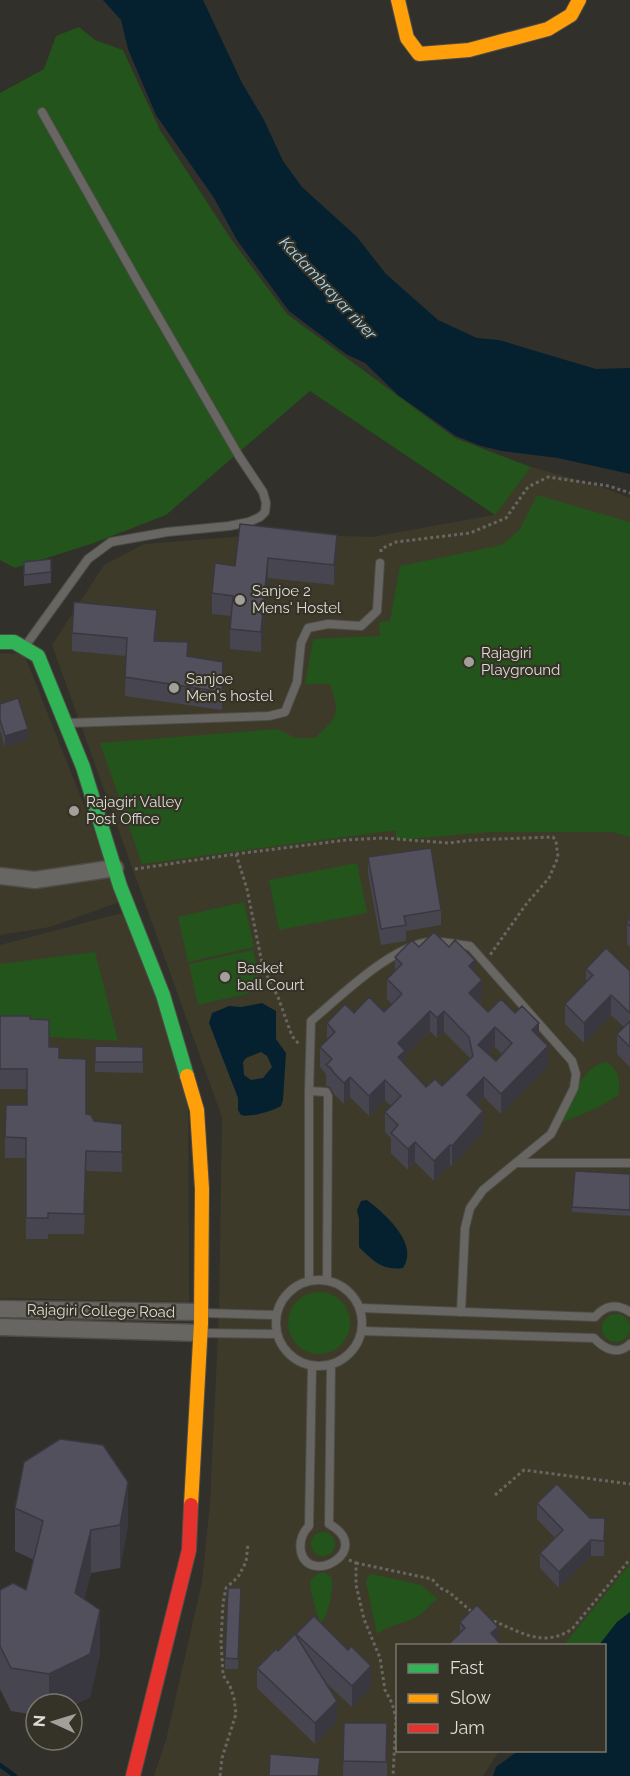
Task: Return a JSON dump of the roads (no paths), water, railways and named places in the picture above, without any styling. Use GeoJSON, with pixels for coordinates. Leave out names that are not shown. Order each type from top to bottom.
{"type":"FeatureCollection","features":[{"type":"Feature","properties":{"kind":"street"},"geometry":{"type":"LineString","coordinates":[[398,0],[407,38],[419,54],[469,50],[548,29],[571,15],[579,0]]}},
{"type":"Feature","properties":{"kind":"street"},"geometry":{"type":"LineString","coordinates":[[0,642],[14,642],[38,656],[122,869],[164,995],[197,1110],[202,1189],[201,1332],[189,1550],[133,1776]]}},
{"type":"Feature","properties":{"kind":"street"},"geometry":{"type":"LineString","coordinates":[[0,876],[34,880],[122,869]]}},
{"type":"Feature","properties":{"kind":"street","name":"Rajagiri College Road"},"geometry":{"type":"LineString","coordinates":[[0,1309],[201,1312]]}},
{"type":"Feature","properties":{"kind":"street","name":"Rajagiri College Road"},"geometry":{"type":"LineString","coordinates":[[0,1327],[201,1332]]}},
{"type":"Feature","properties":{"kind":"lane"},"geometry":{"type":"LineString","coordinates":[[23,647],[88,559],[111,542],[167,532],[249,522],[260,518],[265,512],[266,503],[263,492],[239,456],[42,112]]}},
{"type":"Feature","properties":{"kind":"lane"},"geometry":{"type":"LineString","coordinates":[[65,723],[269,716],[285,712],[297,682],[301,643],[308,628],[328,624],[361,626],[377,611],[380,563]]}},
{"type":"Feature","properties":{"kind":"lane"},"geometry":{"type":"LineString","coordinates":[[309,1280],[310,1021],[385,961],[408,948],[430,941],[470,946],[572,1061],[576,1074],[574,1088],[551,1134],[483,1190],[470,1208],[465,1228],[461,1312]]}},
{"type":"Feature","properties":{"kind":"lane"},"geometry":{"type":"LineString","coordinates":[[309,1091],[326,1092],[328,1096],[327,1280]]}},
{"type":"Feature","properties":{"kind":"lane"},"geometry":{"type":"LineString","coordinates":[[516,1163],[630,1163]]}},
{"type":"Feature","properties":{"kind":"lane"},"geometry":{"type":"LineString","coordinates":[[309,1280],[327,1280],[345,1287],[361,1308],[362,1331],[359,1342],[349,1356],[331,1365],[312,1366],[294,1359],[276,1334],[276,1315],[279,1306],[291,1290],[309,1280]]}},
{"type":"Feature","properties":{"kind":"lane"},"geometry":{"type":"LineString","coordinates":[[361,1308],[595,1317],[603,1308],[610,1306],[623,1307],[630,1312]]}},
{"type":"Feature","properties":{"kind":"lane"},"geometry":{"type":"LineString","coordinates":[[201,1312],[276,1315]]}},
{"type":"Feature","properties":{"kind":"lane"},"geometry":{"type":"LineString","coordinates":[[362,1331],[594,1338],[602,1346],[614,1351],[626,1348],[630,1344]]}},
{"type":"Feature","properties":{"kind":"lane"},"geometry":{"type":"LineString","coordinates":[[201,1332],[276,1334]]}},
{"type":"Feature","properties":{"kind":"lane"},"geometry":{"type":"LineString","coordinates":[[312,1366],[309,1526],[303,1533],[301,1542],[302,1553],[306,1561],[314,1565],[326,1566],[342,1557],[345,1544],[343,1536],[329,1524],[331,1365]]}},
{"type":"Feature","properties":{"kind":"water","name":"Kadambrayar river"},"geometry":{"type":"Polygon","coordinates":[[[103,0],[203,0],[242,83],[264,120],[283,161],[302,187],[357,237],[386,274],[438,320],[477,338],[499,340],[596,369],[630,368],[630,474],[558,458],[502,451],[456,436],[398,395],[365,363],[346,354],[289,311],[237,240],[214,198],[156,115],[128,49],[121,20],[103,0]]]}},
{"type":"Feature","properties":{"kind":"water"},"geometry":{"type":"Polygon","coordinates":[[[262,1003],[276,1011],[276,1039],[286,1053],[281,1106],[249,1116],[241,1115],[238,1110],[238,1098],[209,1023],[212,1013],[229,1006],[241,1007],[262,1003]],[[261,1052],[246,1058],[243,1062],[244,1075],[251,1080],[263,1078],[272,1067],[267,1056],[261,1052]]]}},
{"type":"Feature","properties":{"kind":"water"},"geometry":{"type":"Polygon","coordinates":[[[367,1200],[390,1221],[404,1239],[407,1259],[403,1268],[390,1268],[379,1264],[359,1247],[357,1210],[361,1201],[367,1200]]]}},
{"type":"Feature","properties":{"kind":"water"},"geometry":{"type":"Polygon","coordinates":[[[630,1612],[630,1776],[493,1776],[496,1767],[517,1752],[606,1752],[606,1644],[600,1644],[617,1622],[630,1612]]]}},
{"type":"Feature","properties":{"kind":"waterway"},"geometry":{"type":"LineString","coordinates":[[0,1765],[15,1776]]}},
{"type":"Feature","properties":{"kind":"place","name":"Sanjoe 2 Mens' Hostel"},"geometry":{"type":"Point","coordinates":[240,600]}},
{"type":"Feature","properties":{"kind":"place","name":"Rajagiri Playground"},"geometry":{"type":"Point","coordinates":[469,662]}},
{"type":"Feature","properties":{"kind":"place","name":"Sanjoe Men's hostel"},"geometry":{"type":"Point","coordinates":[174,688]}},
{"type":"Feature","properties":{"kind":"place","name":"Rajagiri Valley Post Office"},"geometry":{"type":"Point","coordinates":[74,811]}},
{"type":"Feature","properties":{"kind":"place","name":"Basket ball Court"},"geometry":{"type":"Point","coordinates":[225,977]}}]}
